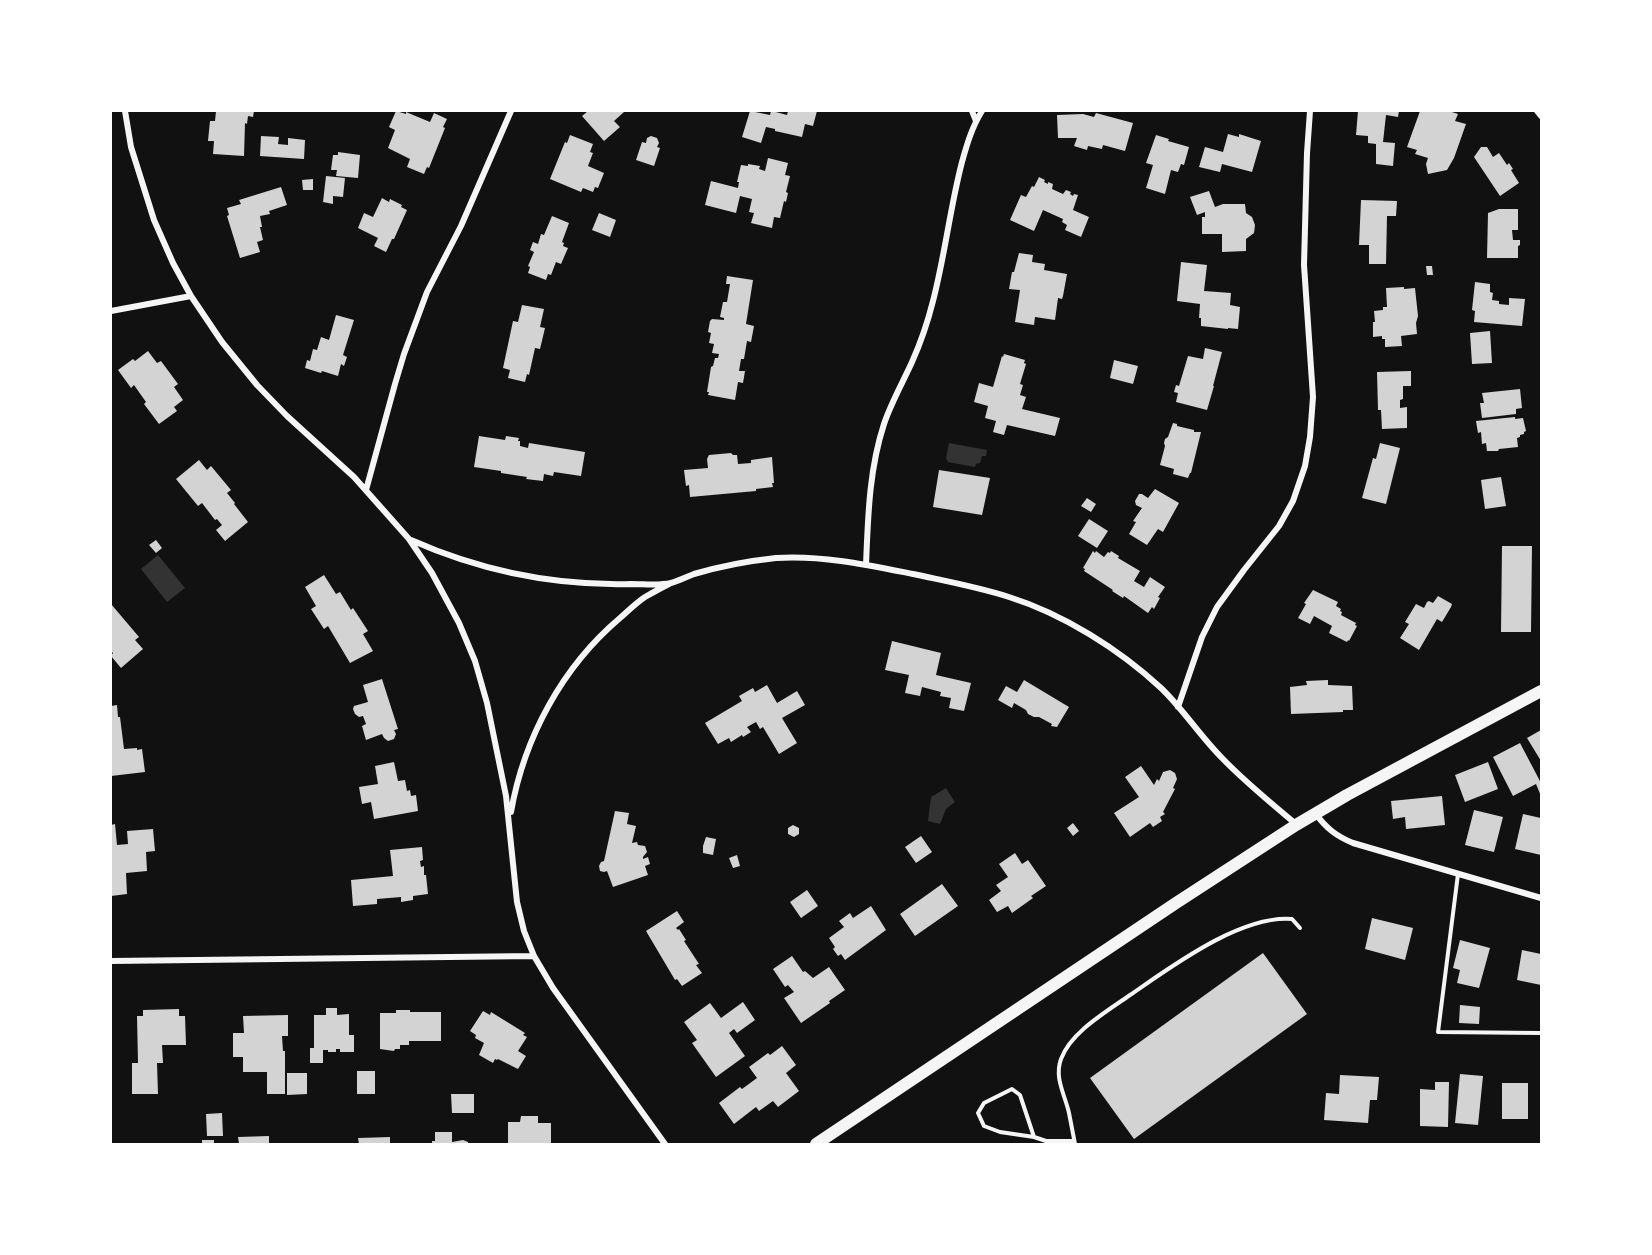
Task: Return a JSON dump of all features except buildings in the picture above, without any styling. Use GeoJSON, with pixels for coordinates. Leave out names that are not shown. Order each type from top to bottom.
{"type":"FeatureCollection","features":[{"type":"Feature","properties":{"kind":"main road"},"geometry":{"type":"LineString","coordinates":[[816,1144],[1167,909],[1315,813],[1541,691]]}},
{"type":"Feature","properties":{"kind":"street"},"geometry":{"type":"LineString","coordinates":[[125,111],[131,147],[154,220],[191,296],[222,342],[257,385],[286,416],[354,477],[408,539],[437,583],[459,623],[475,661],[487,703],[509,818],[517,902],[524,932],[534,956],[553,988],[665,1144]]}},
{"type":"Feature","properties":{"kind":"street"},"geometry":{"type":"LineString","coordinates":[[366,490],[395,384],[424,301],[461,226],[511,111]]}},
{"type":"Feature","properties":{"kind":"street"},"geometry":{"type":"LineString","coordinates":[[972,111],[976,121]]}},
{"type":"Feature","properties":{"kind":"street"},"geometry":{"type":"LineString","coordinates":[[866,565],[869,503],[875,456],[885,422],[929,318],[958,175],[967,143],[982,111]]}},
{"type":"Feature","properties":{"kind":"street"},"geometry":{"type":"LineString","coordinates":[[1178,707],[1202,637],[1217,607],[1279,526],[1293,501],[1305,466],[1313,397],[1304,265],[1306,153],[1310,111]]}},
{"type":"Feature","properties":{"kind":"street"},"geometry":{"type":"LineString","coordinates":[[1537,111],[1541,116]]}},
{"type":"Feature","properties":{"kind":"street"},"geometry":{"type":"LineString","coordinates":[[111,311],[191,296]]}},
{"type":"Feature","properties":{"kind":"street"},"geometry":{"type":"LineString","coordinates":[[408,539],[451,557],[532,578],[583,584],[669,584]]}},
{"type":"Feature","properties":{"kind":"street"},"geometry":{"type":"LineString","coordinates":[[509,818],[522,766],[535,733],[556,692],[580,658],[609,627],[643,598],[692,575],[736,564],[778,558],[816,558],[866,565],[962,584],[1010,597],[1076,626],[1114,651],[1161,688],[1224,760],[1296,825]]}},
{"type":"Feature","properties":{"kind":"street"},"geometry":{"type":"LineString","coordinates":[[1315,813],[1337,836],[1353,843],[1541,898]]}},
{"type":"Feature","properties":{"kind":"street"},"geometry":{"type":"LineString","coordinates":[[111,961],[534,956]]}},
{"type":"Feature","properties":{"kind":"lane"},"geometry":{"type":"LineString","coordinates":[[1458,874],[1438,1032],[1541,1034]]}},
{"type":"Feature","properties":{"kind":"lane"},"geometry":{"type":"LineString","coordinates":[[1034,1137],[1020,1095],[1012,1089],[984,1103],[978,1113],[984,1126],[1000,1132],[1046,1141],[1074,1142],[1058,1071],[1060,1060],[1070,1041],[1102,1015],[1186,957],[1230,934],[1280,918],[1292,919],[1300,928]]}},
{"type":"Feature","properties":{"kind":"shaded area"},"geometry":{"type":"Polygon","coordinates":[[[949,443],[987,450],[986,456],[982,456],[980,463],[975,467],[948,462],[946,458],[949,443]]]}},
{"type":"Feature","properties":{"kind":"shaded area"},"geometry":{"type":"Polygon","coordinates":[[[158,555],[185,588],[167,602],[141,569],[158,555]]]}},
{"type":"Feature","properties":{"kind":"shaded area"},"geometry":{"type":"Polygon","coordinates":[[[946,788],[955,802],[946,809],[940,824],[928,821],[931,797],[946,788]]]}}]}
